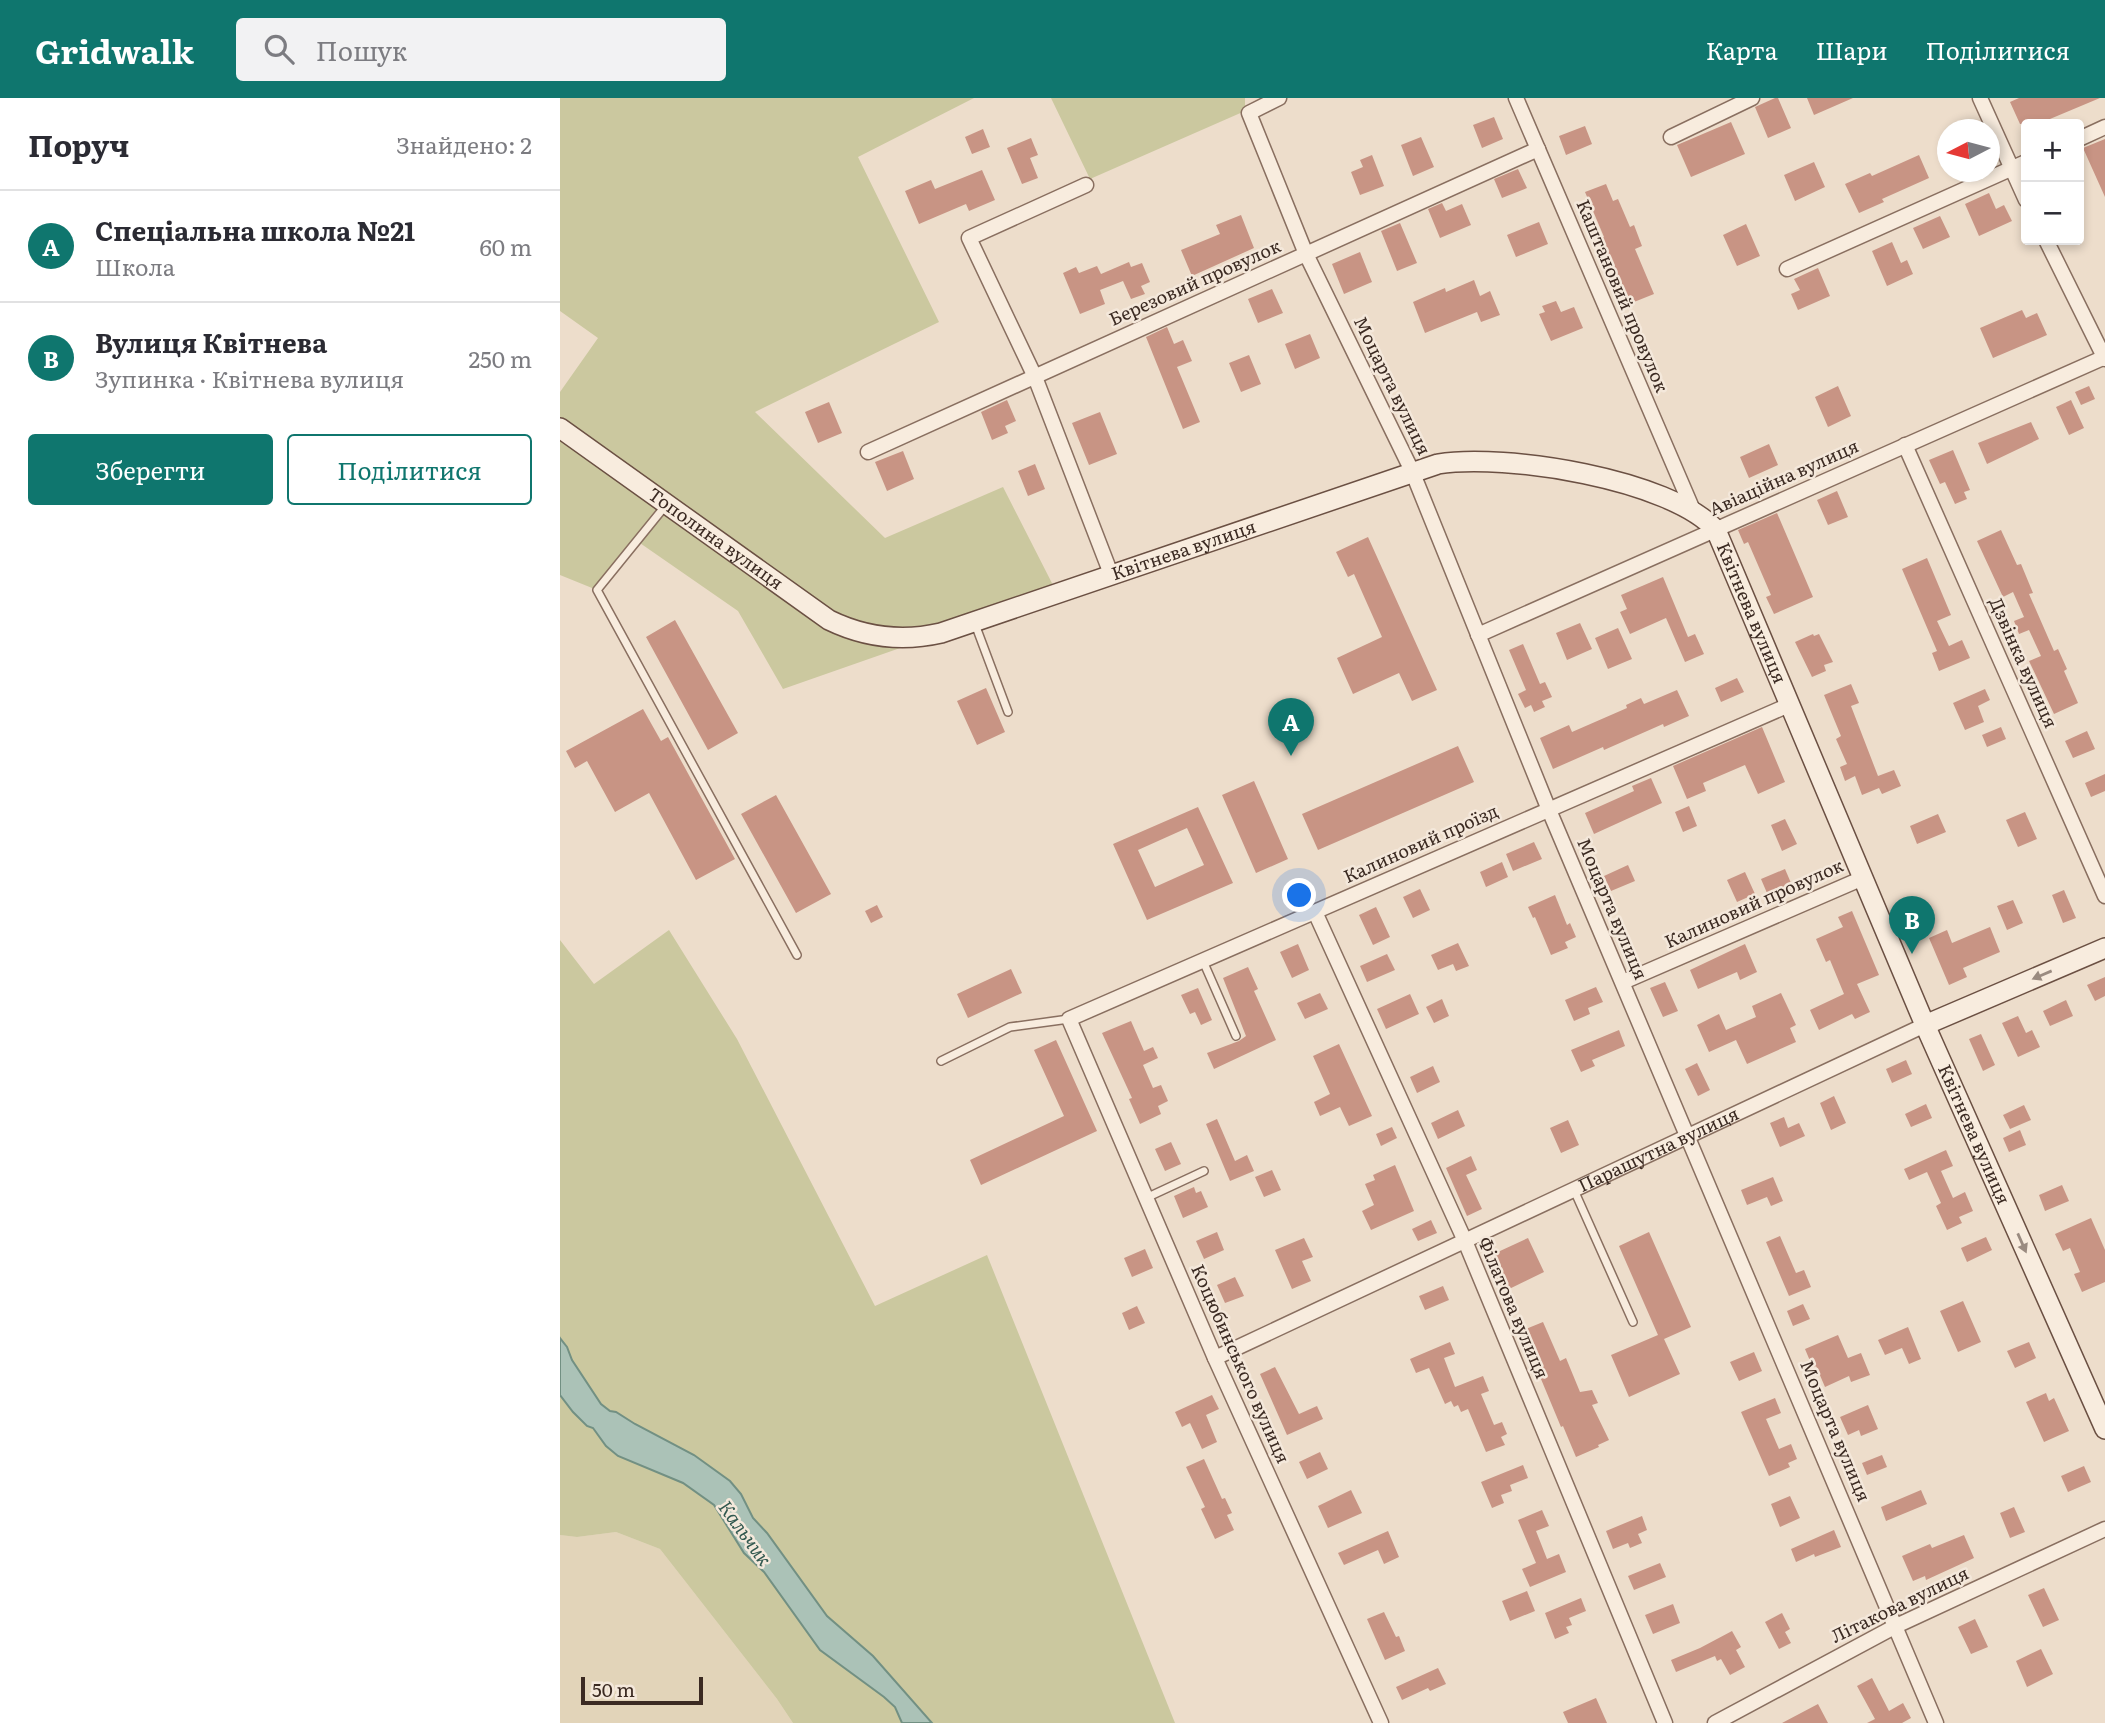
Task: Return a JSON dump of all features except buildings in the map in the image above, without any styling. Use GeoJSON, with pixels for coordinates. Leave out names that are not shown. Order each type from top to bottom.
{"type":"FeatureCollection","features":[{"type":"Feature","properties":{"kind":"main road","name":"Тополина вулиця"},"geometry":{"type":"LineString","coordinates":[[560,428],[829,620],[875,637]]}},
{"type":"Feature","properties":{"kind":"main road","name":"Квітнева вулиця"},"geometry":{"type":"LineString","coordinates":[[875,637],[925,637],[974,622],[1438,464],[1466,460],[1525,465],[1588,476],[1648,490],[1693,510],[1716,530],[1925,1025],[2105,1429]]}},
{"type":"Feature","properties":{"kind":"main road","name":"Парашутна вулиця"},"geometry":{"type":"LineString","coordinates":[[1925,1025],[2105,948]]}},
{"type":"Feature","properties":{"kind":"street","name":"Моцарта вулиця"},"geometry":{"type":"LineString","coordinates":[[1279,98],[1249,113],[1306,254],[1412,471],[1549,810],[1936,1723]]}},
{"type":"Feature","properties":{"kind":"street","name":"Каштановий провулок"},"geometry":{"type":"LineString","coordinates":[[1516,98],[1693,510]]}},
{"type":"Feature","properties":{"kind":"street"},"geometry":{"type":"LineString","coordinates":[[1671,137],[1752,98]]}},
{"type":"Feature","properties":{"kind":"street"},"geometry":{"type":"LineString","coordinates":[[1980,98],[2021,190]]}},
{"type":"Feature","properties":{"kind":"street"},"geometry":{"type":"LineString","coordinates":[[2084,136],[2105,127]]}},
{"type":"Feature","properties":{"kind":"street","name":"Березовий провулок"},"geometry":{"type":"LineString","coordinates":[[868,452],[1538,149]]}},
{"type":"Feature","properties":{"kind":"street"},"geometry":{"type":"LineString","coordinates":[[1787,269],[2021,164]]}},
{"type":"Feature","properties":{"kind":"street"},"geometry":{"type":"LineString","coordinates":[[1086,186],[969,238],[1035,377],[1111,575]]}},
{"type":"Feature","properties":{"kind":"street"},"geometry":{"type":"LineString","coordinates":[[2049,245],[2105,357]]}},
{"type":"Feature","properties":{"kind":"street","name":"Авіаційна вулиця"},"geometry":{"type":"LineString","coordinates":[[1478,635],[2105,357]]}},
{"type":"Feature","properties":{"kind":"street","name":"Дзвінка вулиця"},"geometry":{"type":"LineString","coordinates":[[1905,445],[2105,896]]}},
{"type":"Feature","properties":{"kind":"street","name":"Калиновий проїзд"},"geometry":{"type":"LineString","coordinates":[[1069,1019],[1790,705]]}},
{"type":"Feature","properties":{"kind":"street","name":"Калиновий провулок"},"geometry":{"type":"LineString","coordinates":[[1623,982],[1863,878]]}},
{"type":"Feature","properties":{"kind":"street","name":"Філатова вулиця"},"geometry":{"type":"LineString","coordinates":[[1315,912],[1465,1241],[1665,1723]]}},
{"type":"Feature","properties":{"kind":"street","name":"Коцюбинського вулиця"},"geometry":{"type":"LineString","coordinates":[[1069,1019],[1215,1358],[1381,1723]]}},
{"type":"Feature","properties":{"kind":"street","name":"Парашутна вулиця"},"geometry":{"type":"LineString","coordinates":[[1215,1358],[1925,1025]]}},
{"type":"Feature","properties":{"kind":"street","name":"Літакова вулиця"},"geometry":{"type":"LineString","coordinates":[[1715,1723],[1896,1626],[2105,1529]]}},
{"type":"Feature","properties":{"kind":"lane"},"geometry":{"type":"LineString","coordinates":[[666,505],[597,590],[797,955]]}},
{"type":"Feature","properties":{"kind":"lane"},"geometry":{"type":"LineString","coordinates":[[974,622],[1008,712]]}},
{"type":"Feature","properties":{"kind":"lane"},"geometry":{"type":"LineString","coordinates":[[1203,961],[1236,1036]]}},
{"type":"Feature","properties":{"kind":"lane"},"geometry":{"type":"LineString","coordinates":[[941,1061],[1010,1027],[1069,1019]]}},
{"type":"Feature","properties":{"kind":"lane"},"geometry":{"type":"LineString","coordinates":[[1146,1198],[1205,1171]]}},
{"type":"Feature","properties":{"kind":"lane"},"geometry":{"type":"LineString","coordinates":[[1574,1190],[1633,1322]]}},
{"type":"Feature","properties":{"kind":"shaded area"},"geometry":{"type":"Polygon","coordinates":[[[560,98],[974,98],[858,157],[939,322],[755,412],[885,538],[1003,487],[1057,593],[783,689],[738,611],[637,541],[597,590],[560,575],[560,392],[598,338],[560,311],[560,98]]]}},
{"type":"Feature","properties":{"kind":"shaded area"},"geometry":{"type":"Polygon","coordinates":[[[1051,98],[1245,98],[1245,111],[1090,179],[1051,98]]]}},
{"type":"Feature","properties":{"kind":"shaded area"},"geometry":{"type":"Polygon","coordinates":[[[669,930],[737,1039],[875,1306],[987,1255],[1175,1723],[793,1723],[660,1549],[616,1532],[577,1537],[560,1535],[560,940],[594,984],[669,930]]]}},
{"type":"Feature","properties":{"kind":"shaded area"},"geometry":{"type":"Polygon","coordinates":[[[616,1532],[660,1549],[793,1723],[560,1723],[560,1535],[577,1537],[616,1532]]]}},
{"type":"Feature","properties":{"kind":"water","name":"Кальчик"},"geometry":{"type":"Polygon","coordinates":[[[560,1338],[601,1404],[694,1455],[730,1481],[741,1494],[753,1518],[767,1533],[827,1616],[873,1656],[932,1723],[902,1723],[895,1707],[884,1697],[820,1650],[764,1572],[744,1553],[714,1505],[683,1483],[618,1456],[606,1446],[593,1428],[587,1426],[573,1412],[560,1395],[560,1338]]]}},
{"type":"Feature","properties":{"kind":"place","name":"Спеціальна школа №21"},"geometry":{"type":"Point","coordinates":[1291,756]}},
{"type":"Feature","properties":{"kind":"place","name":"Вулиця Квітнева"},"geometry":{"type":"Point","coordinates":[1912,954]}}]}
